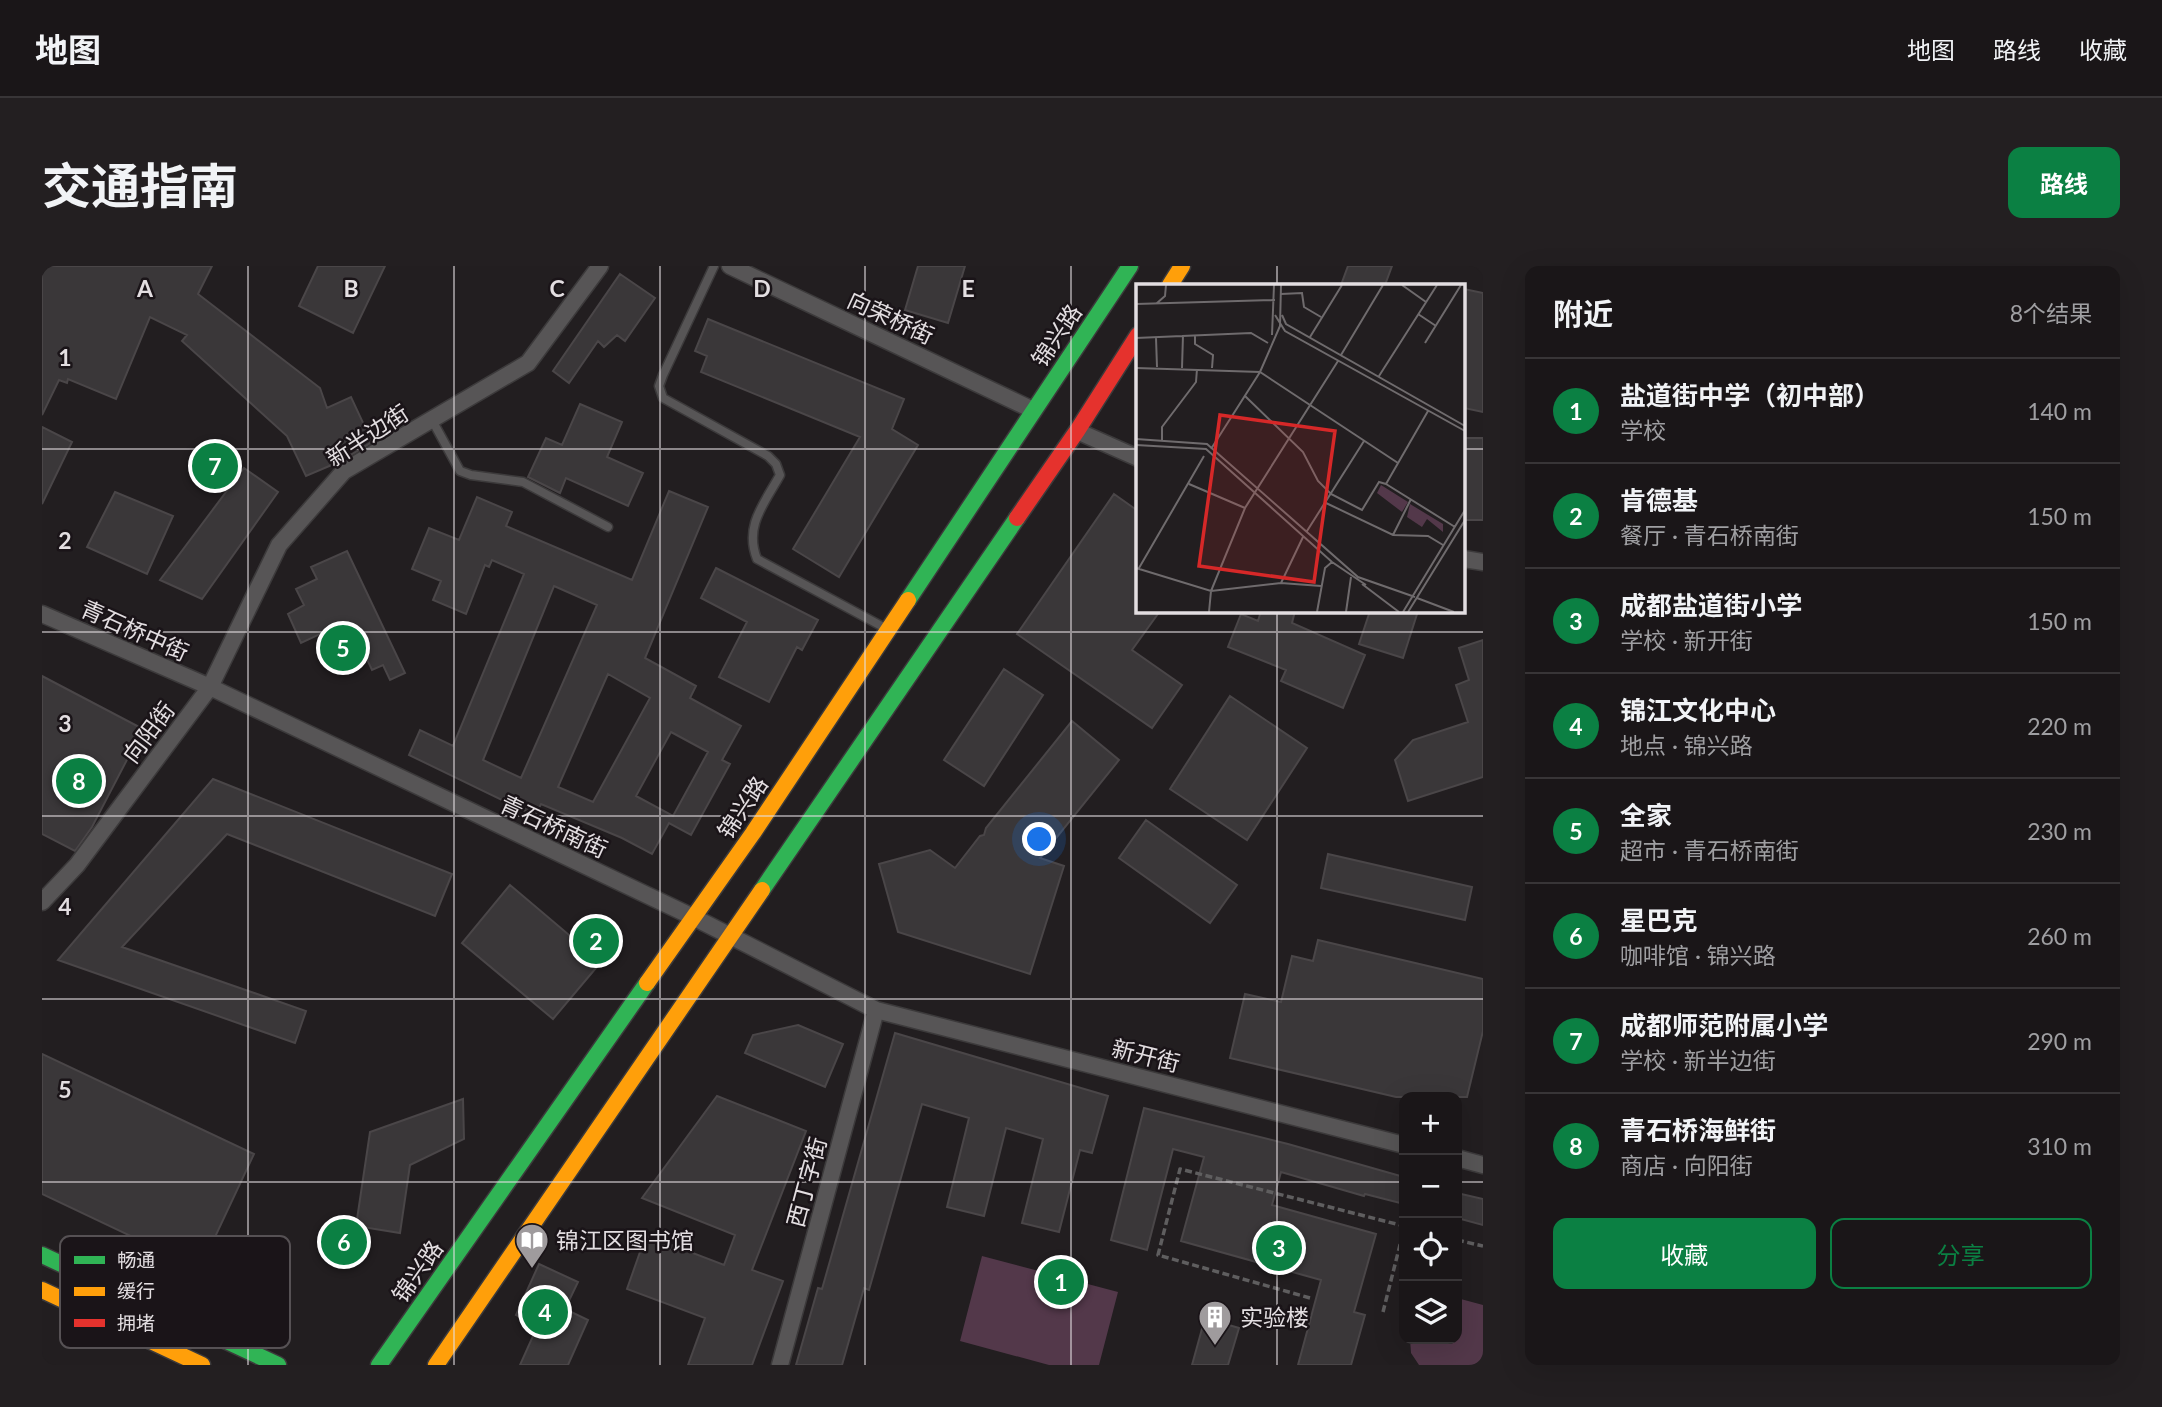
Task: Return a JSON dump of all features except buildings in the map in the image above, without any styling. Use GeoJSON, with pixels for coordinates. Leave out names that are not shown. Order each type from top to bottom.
{"type":"FeatureCollection","features":[{"type":"Feature","properties":{"kind":"main road","name":"锦兴路"},"geometry":{"type":"LineString","coordinates":[[379,1365],[753,833],[1130,266]]}},
{"type":"Feature","properties":{"kind":"main road"},"geometry":{"type":"LineString","coordinates":[[1171,284],[1182,266]]}},
{"type":"Feature","properties":{"kind":"main road"},"geometry":{"type":"LineString","coordinates":[[436,1365],[1077,431],[1136,338]]}},
{"type":"Feature","properties":{"kind":"main road"},"geometry":{"type":"LineString","coordinates":[[42,1255],[60,1263]]}},
{"type":"Feature","properties":{"kind":"main road"},"geometry":{"type":"LineString","coordinates":[[42,1290],[60,1298]]}},
{"type":"Feature","properties":{"kind":"main road"},"geometry":{"type":"LineString","coordinates":[[166,1348],[202,1365]]}},
{"type":"Feature","properties":{"kind":"main road"},"geometry":{"type":"LineString","coordinates":[[242,1348],[278,1365]]}},
{"type":"Feature","properties":{"kind":"street","name":"新半边街"},"geometry":{"type":"LineString","coordinates":[[210,687],[279,545],[344,471],[528,363],[600,266]]}},
{"type":"Feature","properties":{"kind":"street","name":"向荣桥街"},"geometry":{"type":"LineString","coordinates":[[730,266],[1033,410]]}},
{"type":"Feature","properties":{"kind":"street"},"geometry":{"type":"LineString","coordinates":[[1077,431],[1136,457]]}},
{"type":"Feature","properties":{"kind":"street"},"geometry":{"type":"LineString","coordinates":[[1465,559],[1483,562]]}},
{"type":"Feature","properties":{"kind":"street","name":"青石桥中街"},"geometry":{"type":"LineString","coordinates":[[42,614],[210,687]]}},
{"type":"Feature","properties":{"kind":"street","name":"向阳街"},"geometry":{"type":"LineString","coordinates":[[42,902],[77,864],[210,687]]}},
{"type":"Feature","properties":{"kind":"street","name":"青石桥南街"},"geometry":{"type":"LineString","coordinates":[[210,687],[693,917],[876,1010]]}},
{"type":"Feature","properties":{"kind":"street","name":"新开街"},"geometry":{"type":"LineString","coordinates":[[876,1010],[1399,1144]]}},
{"type":"Feature","properties":{"kind":"street","name":"西丁字街"},"geometry":{"type":"LineString","coordinates":[[780,1365],[876,1010]]}},
{"type":"Feature","properties":{"kind":"street"},"geometry":{"type":"LineString","coordinates":[[1462,1159],[1483,1165]]}},
{"type":"Feature","properties":{"kind":"lane"},"geometry":{"type":"LineString","coordinates":[[714,266],[663,374],[659,386],[663,398],[768,456],[776,464],[779,474],[752,528],[751,544],[757,558],[887,629]]}},
{"type":"Feature","properties":{"kind":"lane"},"geometry":{"type":"LineString","coordinates":[[432,420],[460,471],[523,482],[608,527]]}},
{"type":"Feature","properties":{"kind":"path"},"geometry":{"type":"LineString","coordinates":[[1310,1298],[1158,1255],[1180,1169],[1399,1227]]}},
{"type":"Feature","properties":{"kind":"path"},"geometry":{"type":"LineString","coordinates":[[1462,1241],[1483,1246]]}},
{"type":"Feature","properties":{"kind":"path"},"geometry":{"type":"LineString","coordinates":[[1383,1312],[1399,1248]]}},
{"type":"Feature","properties":{"kind":"shaded area"},"geometry":{"type":"Polygon","coordinates":[[[982,1256],[1118,1292],[1099,1365],[1049,1365],[960,1341],[982,1256]]]}},
{"type":"Feature","properties":{"kind":"shaded area"},"geometry":{"type":"Polygon","coordinates":[[[1462,1299],[1483,1305],[1483,1365],[1419,1365],[1411,1353],[1410,1344],[1462,1344],[1462,1299]]]}},
{"type":"Feature","properties":{"kind":"traffic: fast"},"geometry":{"type":"LineString","coordinates":[[908,600],[1130,266]]}},
{"type":"Feature","properties":{"kind":"traffic: fast"},"geometry":{"type":"LineString","coordinates":[[762,890],[1017,518]]}},
{"type":"Feature","properties":{"kind":"traffic: fast"},"geometry":{"type":"LineString","coordinates":[[379,1365],[647,983]]}},
{"type":"Feature","properties":{"kind":"traffic: fast"},"geometry":{"type":"LineString","coordinates":[[42,1255],[60,1263]]}},
{"type":"Feature","properties":{"kind":"traffic: fast"},"geometry":{"type":"LineString","coordinates":[[242,1348],[278,1365]]}},
{"type":"Feature","properties":{"kind":"traffic: slow"},"geometry":{"type":"LineString","coordinates":[[1171,284],[1182,266]]}},
{"type":"Feature","properties":{"kind":"traffic: slow"},"geometry":{"type":"LineString","coordinates":[[647,983],[753,833],[908,600]]}},
{"type":"Feature","properties":{"kind":"traffic: slow"},"geometry":{"type":"LineString","coordinates":[[436,1365],[762,890]]}},
{"type":"Feature","properties":{"kind":"traffic: slow"},"geometry":{"type":"LineString","coordinates":[[42,1290],[60,1298]]}},
{"type":"Feature","properties":{"kind":"traffic: slow"},"geometry":{"type":"LineString","coordinates":[[166,1348],[202,1365]]}},
{"type":"Feature","properties":{"kind":"traffic: jam"},"geometry":{"type":"LineString","coordinates":[[1017,518],[1136,338]]}},
{"type":"Feature","properties":{"kind":"place","name":"成都师范附属小学"},"geometry":{"type":"Point","coordinates":[215,466]}},
{"type":"Feature","properties":{"kind":"place","name":"全家"},"geometry":{"type":"Point","coordinates":[343,648]}},
{"type":"Feature","properties":{"kind":"place","name":"青石桥海鲜街"},"geometry":{"type":"Point","coordinates":[79,781]}},
{"type":"Feature","properties":{"kind":"place","name":"肯德基"},"geometry":{"type":"Point","coordinates":[596,941]}},
{"type":"Feature","properties":{"kind":"place","name":"星巴克"},"geometry":{"type":"Point","coordinates":[344,1242]}},
{"type":"Feature","properties":{"kind":"place","name":"成都盐道街小学"},"geometry":{"type":"Point","coordinates":[1279,1248]}},
{"type":"Feature","properties":{"kind":"place","name":"锦江区图书馆"},"geometry":{"type":"Point","coordinates":[532,1270]}},
{"type":"Feature","properties":{"kind":"place","name":"盐道街中学（初中部）"},"geometry":{"type":"Point","coordinates":[1061,1282]}},
{"type":"Feature","properties":{"kind":"place","name":"锦江文化中心"},"geometry":{"type":"Point","coordinates":[545,1312]}},
{"type":"Feature","properties":{"kind":"place","name":"实验楼"},"geometry":{"type":"Point","coordinates":[1215,1347]}}]}
